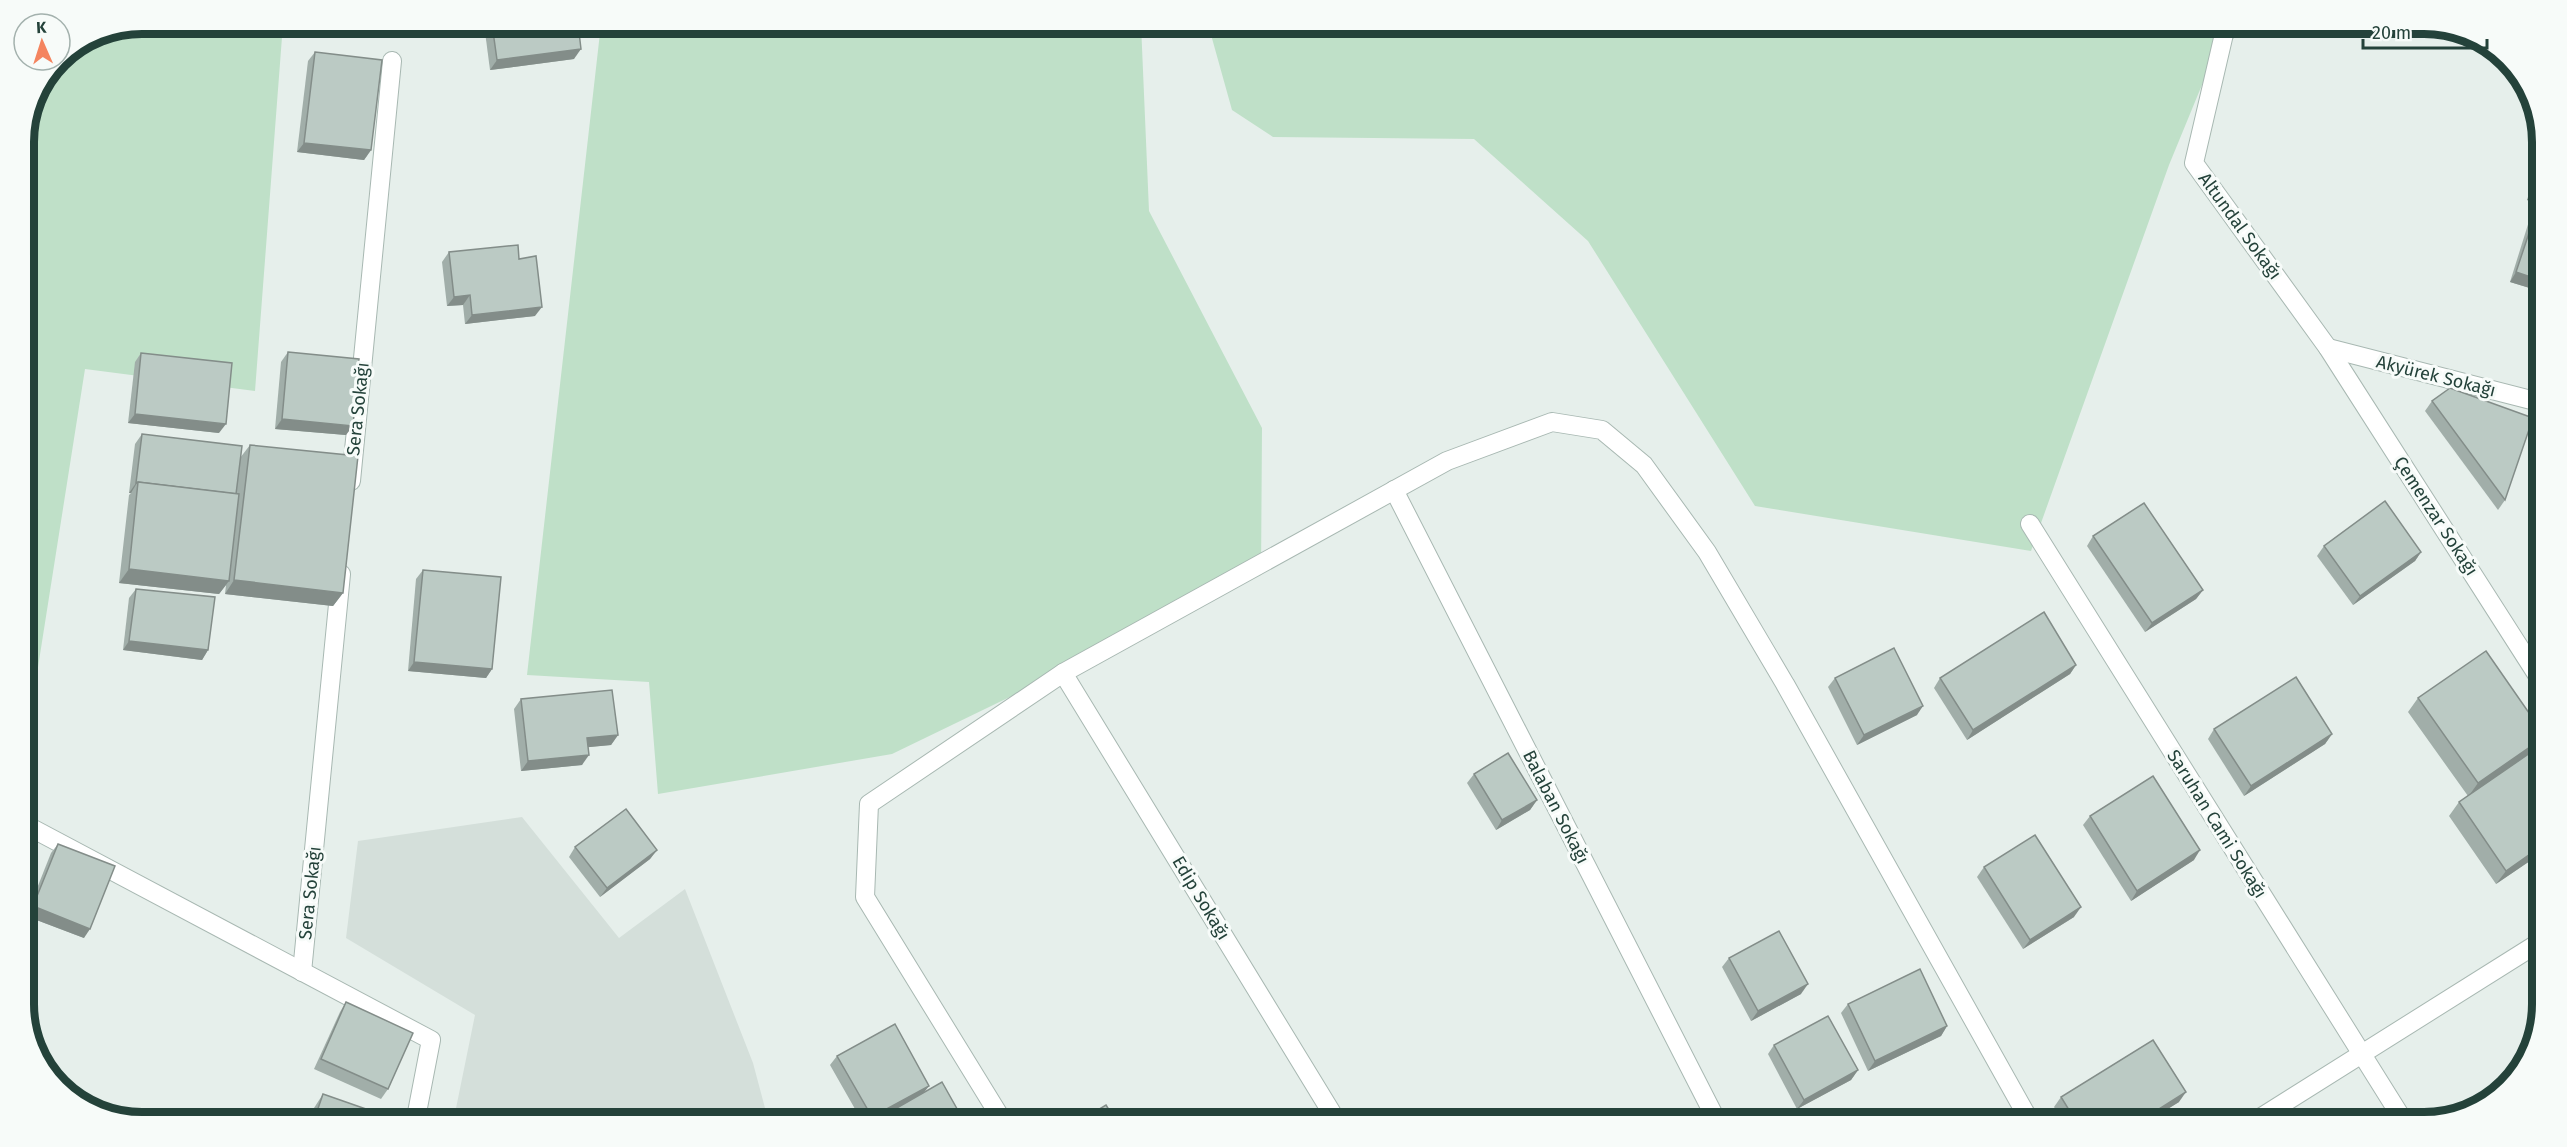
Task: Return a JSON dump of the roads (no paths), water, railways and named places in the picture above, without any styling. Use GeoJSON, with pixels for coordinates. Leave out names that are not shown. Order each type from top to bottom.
{"type":"FeatureCollection","features":[{"type":"Feature","properties":{"kind":"street","name":"Altundal Sokağı"},"geometry":{"type":"LineString","coordinates":[[2224,34],[2194,164],[2328,348]]}},
{"type":"Feature","properties":{"kind":"street","name":"Sera Sokağı"},"geometry":{"type":"LineString","coordinates":[[349,499],[392,61]]}},
{"type":"Feature","properties":{"kind":"street","name":"Akyürek Sokağı"},"geometry":{"type":"LineString","coordinates":[[2328,348],[2532,400]]}},
{"type":"Feature","properties":{"kind":"street","name":"Çemenzar Sokağı"},"geometry":{"type":"LineString","coordinates":[[2328,348],[2532,667]]}},
{"type":"Feature","properties":{"kind":"street"},"geometry":{"type":"LineString","coordinates":[[997,1112],[865,897],[869,804],[1063,673],[1447,461],[1552,422],[1602,430],[1644,465],[1707,552],[1785,684],[2025,1112]]}},
{"type":"Feature","properties":{"kind":"street","name":"Balaban Sokağı"},"geometry":{"type":"LineString","coordinates":[[1394,490],[1713,1112]]}},
{"type":"Feature","properties":{"kind":"street","name":"Saruhan Cami Sokağı"},"geometry":{"type":"LineString","coordinates":[[2030,524],[2398,1112]]}},
{"type":"Feature","properties":{"kind":"street","name":"Sera Sokağı"},"geometry":{"type":"LineString","coordinates":[[302,972],[343,558]]}},
{"type":"Feature","properties":{"kind":"street","name":"Edip Sokağı"},"geometry":{"type":"LineString","coordinates":[[1063,673],[1331,1112]]}},
{"type":"Feature","properties":{"kind":"street"},"geometry":{"type":"LineString","coordinates":[[35,830],[431,1040],[417,1112]]}},
{"type":"Feature","properties":{"kind":"street"},"geometry":{"type":"LineString","coordinates":[[2270,1112],[2532,947]]}}]}
